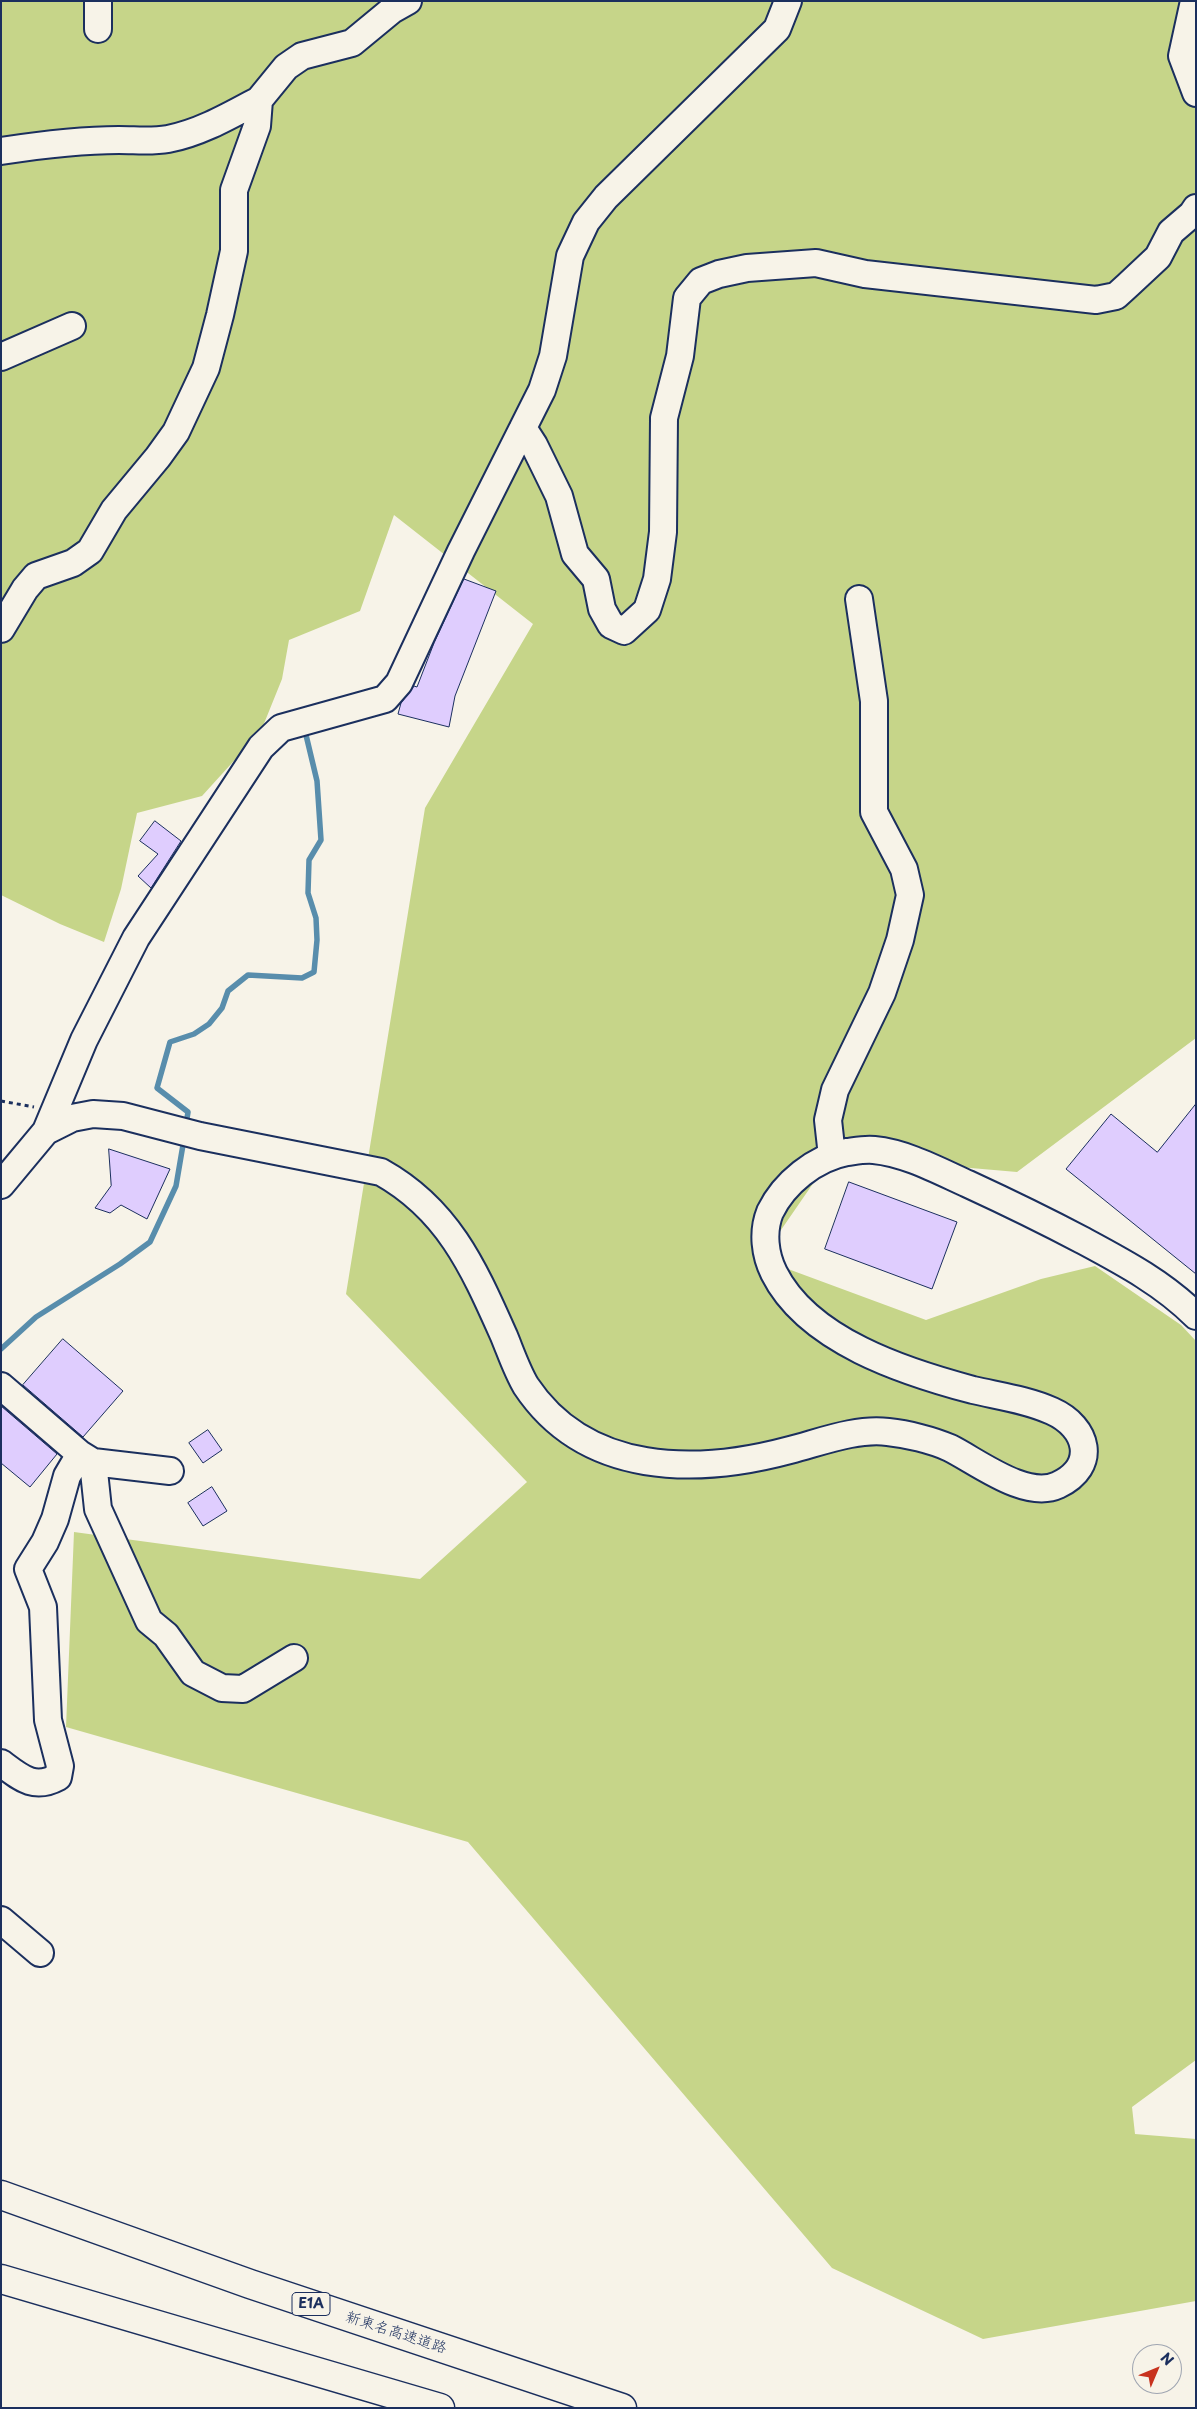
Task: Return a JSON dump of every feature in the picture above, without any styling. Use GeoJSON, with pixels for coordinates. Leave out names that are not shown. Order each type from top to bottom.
{"type":"FeatureCollection","features":[{"type":"Feature","properties":{"kind":"highway","name":"新東名高速道路"},"geometry":{"type":"LineString","coordinates":[[1,2195],[250,2284],[622,2408]]}},
{"type":"Feature","properties":{"kind":"highway"},"geometry":{"type":"LineString","coordinates":[[1,2279],[118,2315],[440,2408]]}},
{"type":"Feature","properties":{"kind":"highway"},"geometry":{"type":"LineString","coordinates":[[118,2315],[389,2408]]}},
{"type":"Feature","properties":{"kind":"street"},"geometry":{"type":"LineString","coordinates":[[98,1],[98,29]]}},
{"type":"Feature","properties":{"kind":"street"},"geometry":{"type":"LineString","coordinates":[[1,151],[51,144],[120,140],[142,142],[170,139],[213,124],[259,100],[286,67],[302,56],[352,43],[392,10],[408,1]]}},
{"type":"Feature","properties":{"kind":"street"},"geometry":{"type":"LineString","coordinates":[[1,1184],[50,1121],[84,1040],[136,938],[260,747],[281,728],[385,699],[399,683],[461,551],[542,390],[553,356],[570,256],[586,222],[606,197],[777,29],[788,1]]}},
{"type":"Feature","properties":{"kind":"street"},"geometry":{"type":"LineString","coordinates":[[1194,1],[1182,56],[1196,93]]}},
{"type":"Feature","properties":{"kind":"street"},"geometry":{"type":"LineString","coordinates":[[1,629],[25,589],[36,576],[73,563],[90,551],[114,510],[176,432],[206,368],[220,315],[234,251],[234,190],[257,126],[259,100]]}},
{"type":"Feature","properties":{"kind":"street"},"geometry":{"type":"LineString","coordinates":[[523,428],[534,445],[559,496],[575,554],[596,579],[602,609],[611,625],[624,631],[647,610],[657,579],[663,532],[664,418],[680,356],[687,298],[701,281],[719,274],[747,268],[816,263],[865,274],[1096,300],[1116,296],[1158,258],[1171,232],[1192,214],[1196,208]]}},
{"type":"Feature","properties":{"kind":"street"},"geometry":{"type":"LineString","coordinates":[[1,357],[72,326]]}},
{"type":"Feature","properties":{"kind":"street"},"geometry":{"type":"LineString","coordinates":[[832,1156],[828,1120],[835,1090],[882,993],[900,940],[910,895],[904,868],[874,812],[874,701],[859,599]]}},
{"type":"Feature","properties":{"kind":"street"},"geometry":{"type":"LineString","coordinates":[[50,1121],[93,1114],[123,1116],[200,1136],[382,1172],[401,1183],[440,1220],[460,1245],[478,1278],[525,1385],[552,1416],[577,1438],[606,1452],[648,1462],[719,1464],[752,1460],[869,1431],[891,1432],[944,1445],[1015,1484],[1037,1488],[1056,1487],[1077,1469],[1085,1451],[1080,1432],[1070,1420],[1050,1410],[942,1382],[838,1339],[803,1312],[781,1287],[769,1264],[764,1232],[769,1214],[780,1195],[791,1182],[832,1156],[857,1150],[875,1150],[927,1166],[1024,1210],[1123,1262],[1164,1288],[1196,1316]]}},
{"type":"Feature","properties":{"kind":"street"},"geometry":{"type":"LineString","coordinates":[[1,1386],[86,1458],[170,1472]]}},
{"type":"Feature","properties":{"kind":"street"},"geometry":{"type":"LineString","coordinates":[[86,1458],[98,1509],[149,1621],[166,1635],[193,1673],[222,1688],[243,1689],[294,1658]]}},
{"type":"Feature","properties":{"kind":"street"},"geometry":{"type":"LineString","coordinates":[[1,1763],[33,1783],[48,1783],[58,1777],[60,1766],[48,1720],[43,1607],[28,1569],[45,1542],[55,1519],[67,1476],[86,1458]]}},
{"type":"Feature","properties":{"kind":"street"},"geometry":{"type":"LineString","coordinates":[[1,1920],[40,1953]]}},
{"type":"Feature","properties":{"kind":"path"},"geometry":{"type":"LineString","coordinates":[[1,1101],[50,1121]]}},
{"type":"Feature","properties":{"kind":"green space"},"geometry":{"type":"Polygon","coordinates":[[[1,1],[1196,1],[1196,1038],[1017,1172],[832,1156],[761,1259],[926,1320],[1041,1279],[1095,1266],[1181,1325],[1196,1341],[1196,2060],[1132,2107],[1135,2134],[1196,2139],[1196,2301],[983,2339],[832,2268],[468,1842],[66,1727],[74,1532],[420,1579],[527,1482],[346,1294],[425,808],[533,624],[394,515],[360,611],[289,640],[282,679],[261,731],[202,796],[137,813],[121,889],[104,942],[60,924],[1,895],[1,1]]]}},
{"type":"Feature","properties":{"kind":"building"},"geometry":{"type":"Polygon","coordinates":[[[464,579],[496,591],[455,696],[449,727],[398,714],[401,703],[414,686],[417,687],[434,643],[464,579]]]}},
{"type":"Feature","properties":{"kind":"building"},"geometry":{"type":"Polygon","coordinates":[[[155,821],[181,841],[151,888],[138,876],[158,854],[140,841],[155,821]]]}},
{"type":"Feature","properties":{"kind":"building"},"geometry":{"type":"Polygon","coordinates":[[[1196,1104],[1196,1274],[1066,1169],[1111,1114],[1157,1152],[1196,1104]]]}},
{"type":"Feature","properties":{"kind":"building"},"geometry":{"type":"Polygon","coordinates":[[[109,1149],[170,1169],[147,1219],[121,1205],[110,1213],[95,1208],[111,1186],[109,1149]]]}},
{"type":"Feature","properties":{"kind":"building"},"geometry":{"type":"Polygon","coordinates":[[[849,1182],[957,1222],[932,1289],[825,1249],[849,1182]]]}},
{"type":"Feature","properties":{"kind":"building"},"geometry":{"type":"Polygon","coordinates":[[[63,1339],[123,1391],[83,1437],[23,1385],[63,1339]]]}},
{"type":"Feature","properties":{"kind":"building"},"geometry":{"type":"Polygon","coordinates":[[[1,1406],[57,1454],[30,1487],[1,1463],[1,1406]]]}},
{"type":"Feature","properties":{"kind":"building"},"geometry":{"type":"Polygon","coordinates":[[[208,1430],[222,1450],[203,1463],[189,1443],[208,1430]]]}},
{"type":"Feature","properties":{"kind":"building"},"geometry":{"type":"Polygon","coordinates":[[[212,1487],[227,1511],[203,1526],[188,1503],[212,1487]]]}},
{"type":"Feature","properties":{"kind":"waterway"},"geometry":{"type":"LineString","coordinates":[[186,1125],[188,1112],[157,1088],[170,1042],[194,1034],[209,1024],[222,1008],[228,991],[248,975],[302,978],[314,972],[317,940],[316,918],[308,893],[309,860],[321,840],[317,781],[306,735]]}},
{"type":"Feature","properties":{"kind":"waterway"},"geometry":{"type":"LineString","coordinates":[[1,1349],[36,1317],[120,1264],[150,1242],[176,1186],[184,1139]]}}]}
